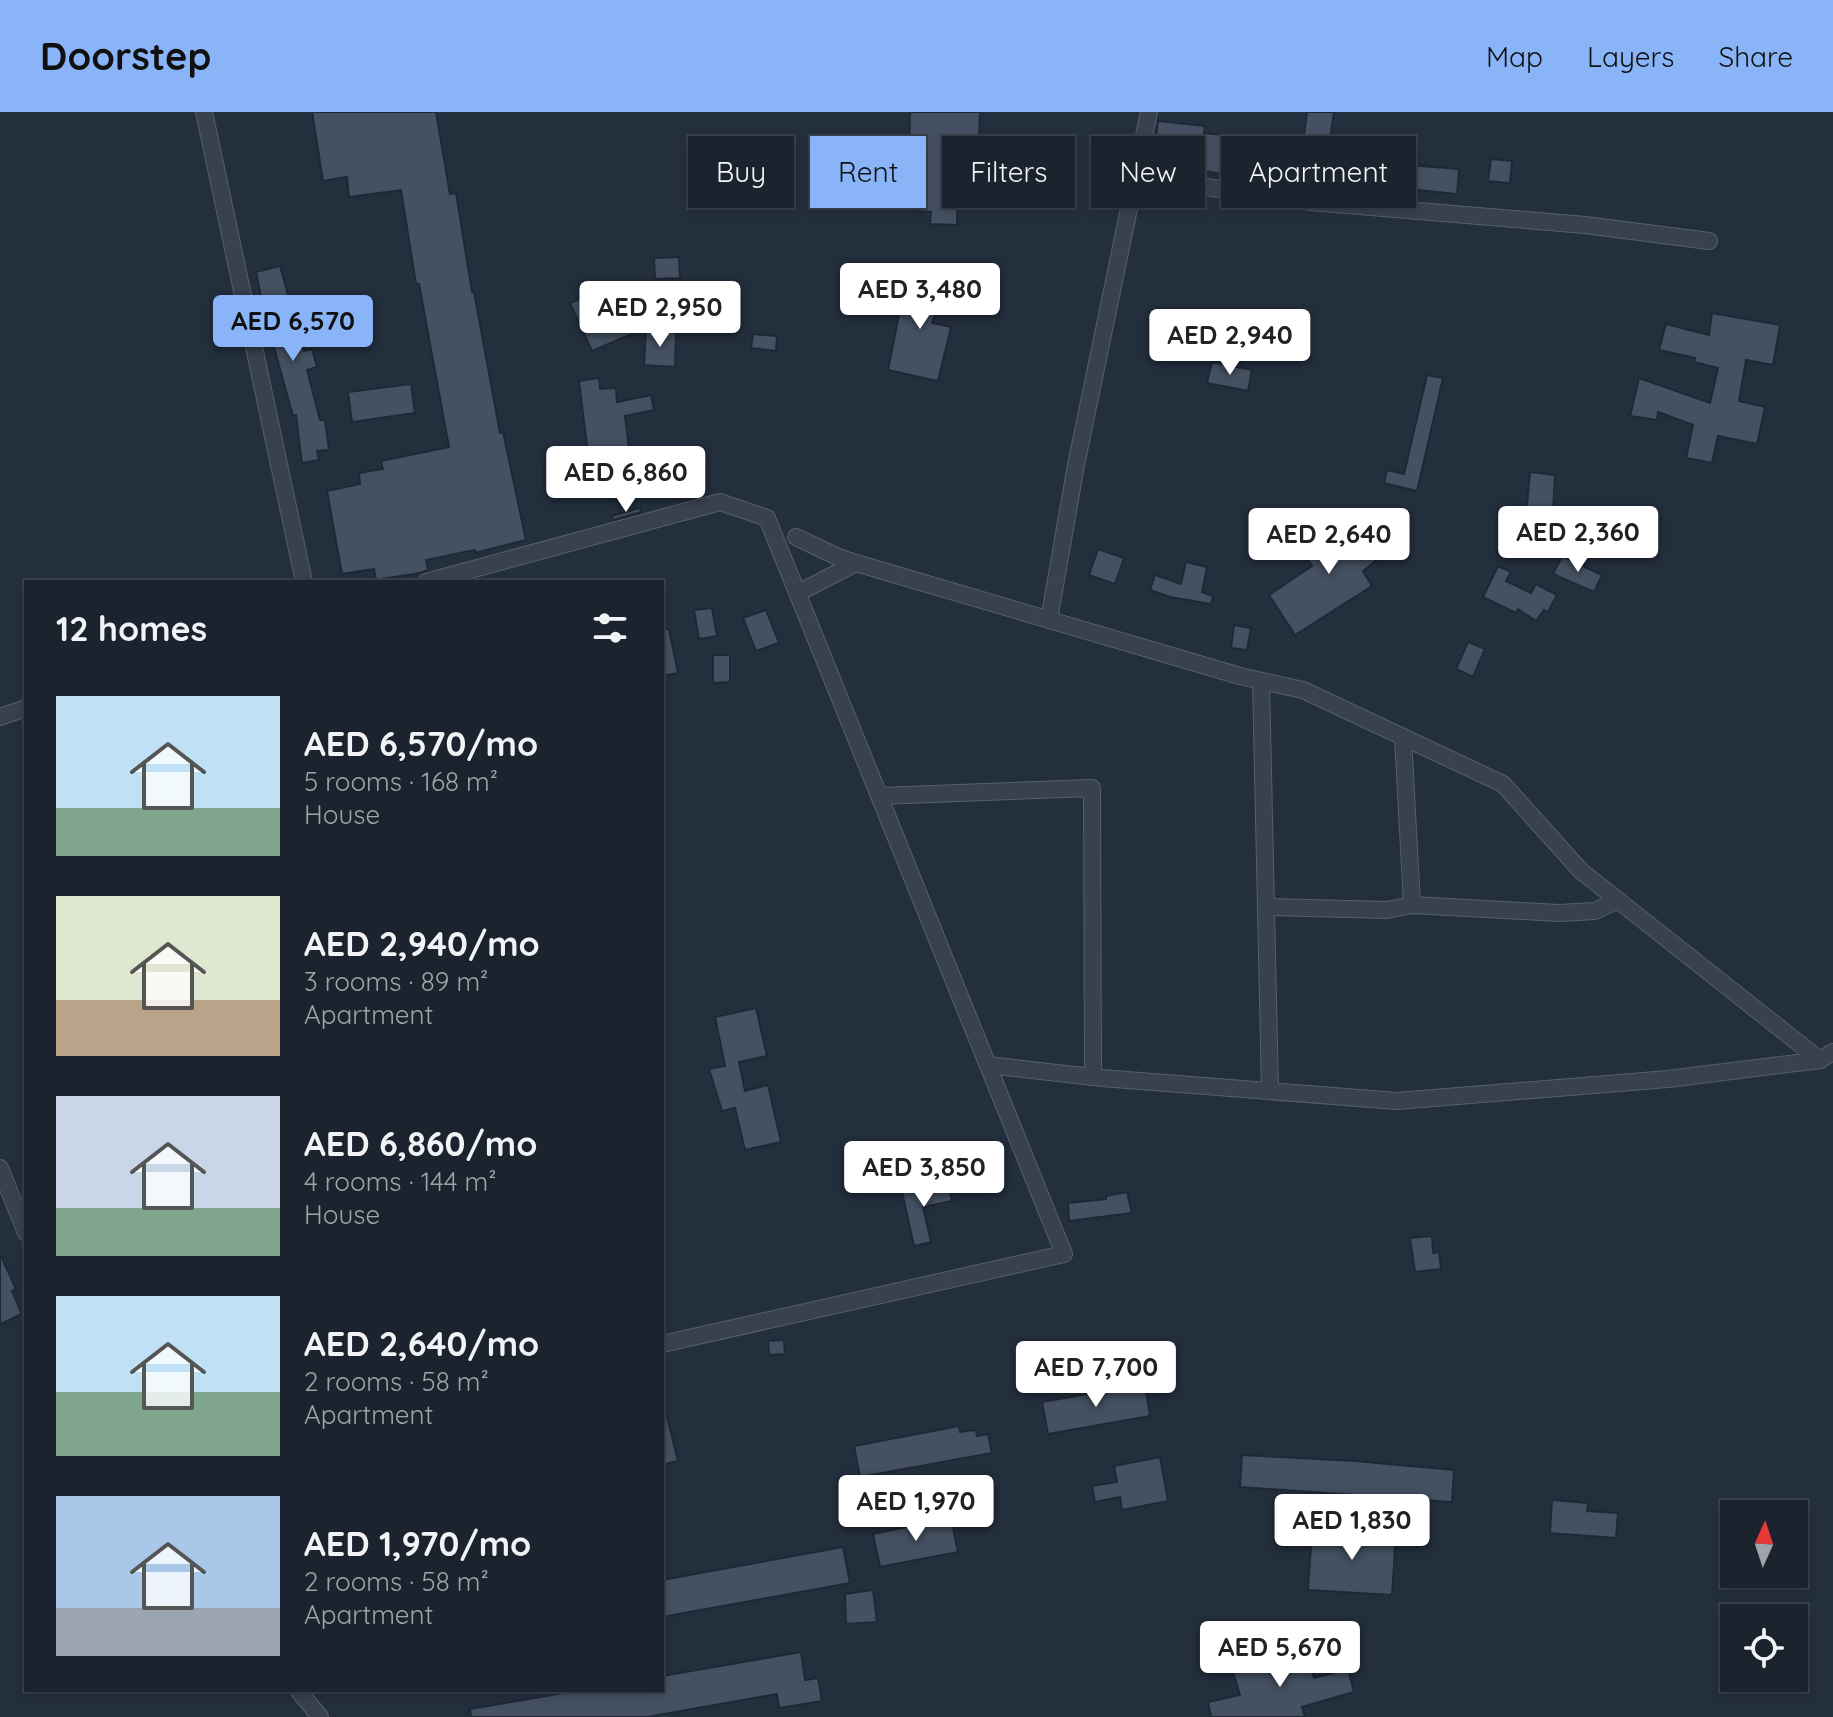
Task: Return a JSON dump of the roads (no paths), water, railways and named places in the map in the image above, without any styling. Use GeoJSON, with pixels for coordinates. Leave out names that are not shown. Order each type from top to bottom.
{"type":"FeatureCollection","features":[{"type":"Feature","properties":{"kind":"street"},"geometry":{"type":"LineString","coordinates":[[204,112],[304,580]]}},
{"type":"Feature","properties":{"kind":"street"},"geometry":{"type":"LineString","coordinates":[[1144,136],[1149,112]]}},
{"type":"Feature","properties":{"kind":"street"},"geometry":{"type":"LineString","coordinates":[[1205,187],[1311,202],[1585,225],[1709,241]]}},
{"type":"Feature","properties":{"kind":"street"},"geometry":{"type":"LineString","coordinates":[[1049,620],[1076,465],[1130,208]]}},
{"type":"Feature","properties":{"kind":"street"},"geometry":{"type":"LineString","coordinates":[[433,580],[720,502],[767,518],[1064,1254],[664,1344]]}},
{"type":"Feature","properties":{"kind":"street"},"geometry":{"type":"LineString","coordinates":[[796,537],[856,563],[1261,681],[1303,690],[1503,784],[1581,871],[1826,1056]]}},
{"type":"Feature","properties":{"kind":"street"},"geometry":{"type":"LineString","coordinates":[[798,593],[856,563]]}},
{"type":"Feature","properties":{"kind":"street"},"geometry":{"type":"LineString","coordinates":[[1261,681],[1270,1091]]}},
{"type":"Feature","properties":{"kind":"street"},"geometry":{"type":"LineString","coordinates":[[0,717],[24,709]]}},
{"type":"Feature","properties":{"kind":"street"},"geometry":{"type":"LineString","coordinates":[[1403,737],[1412,905]]}},
{"type":"Feature","properties":{"kind":"street"},"geometry":{"type":"LineString","coordinates":[[880,796],[1092,788],[1093,1077]]}},
{"type":"Feature","properties":{"kind":"street"},"geometry":{"type":"LineString","coordinates":[[1266,907],[1387,910],[1412,905],[1559,913],[1595,911],[1618,900]]}},
{"type":"Feature","properties":{"kind":"street"},"geometry":{"type":"LineString","coordinates":[[988,1065],[1093,1077],[1397,1101],[1668,1079],[1826,1056]]}},
{"type":"Feature","properties":{"kind":"street"},"geometry":{"type":"LineString","coordinates":[[0,1168],[24,1228]]}},
{"type":"Feature","properties":{"kind":"street"},"geometry":{"type":"LineString","coordinates":[[300,1692],[320,1717]]}}]}
